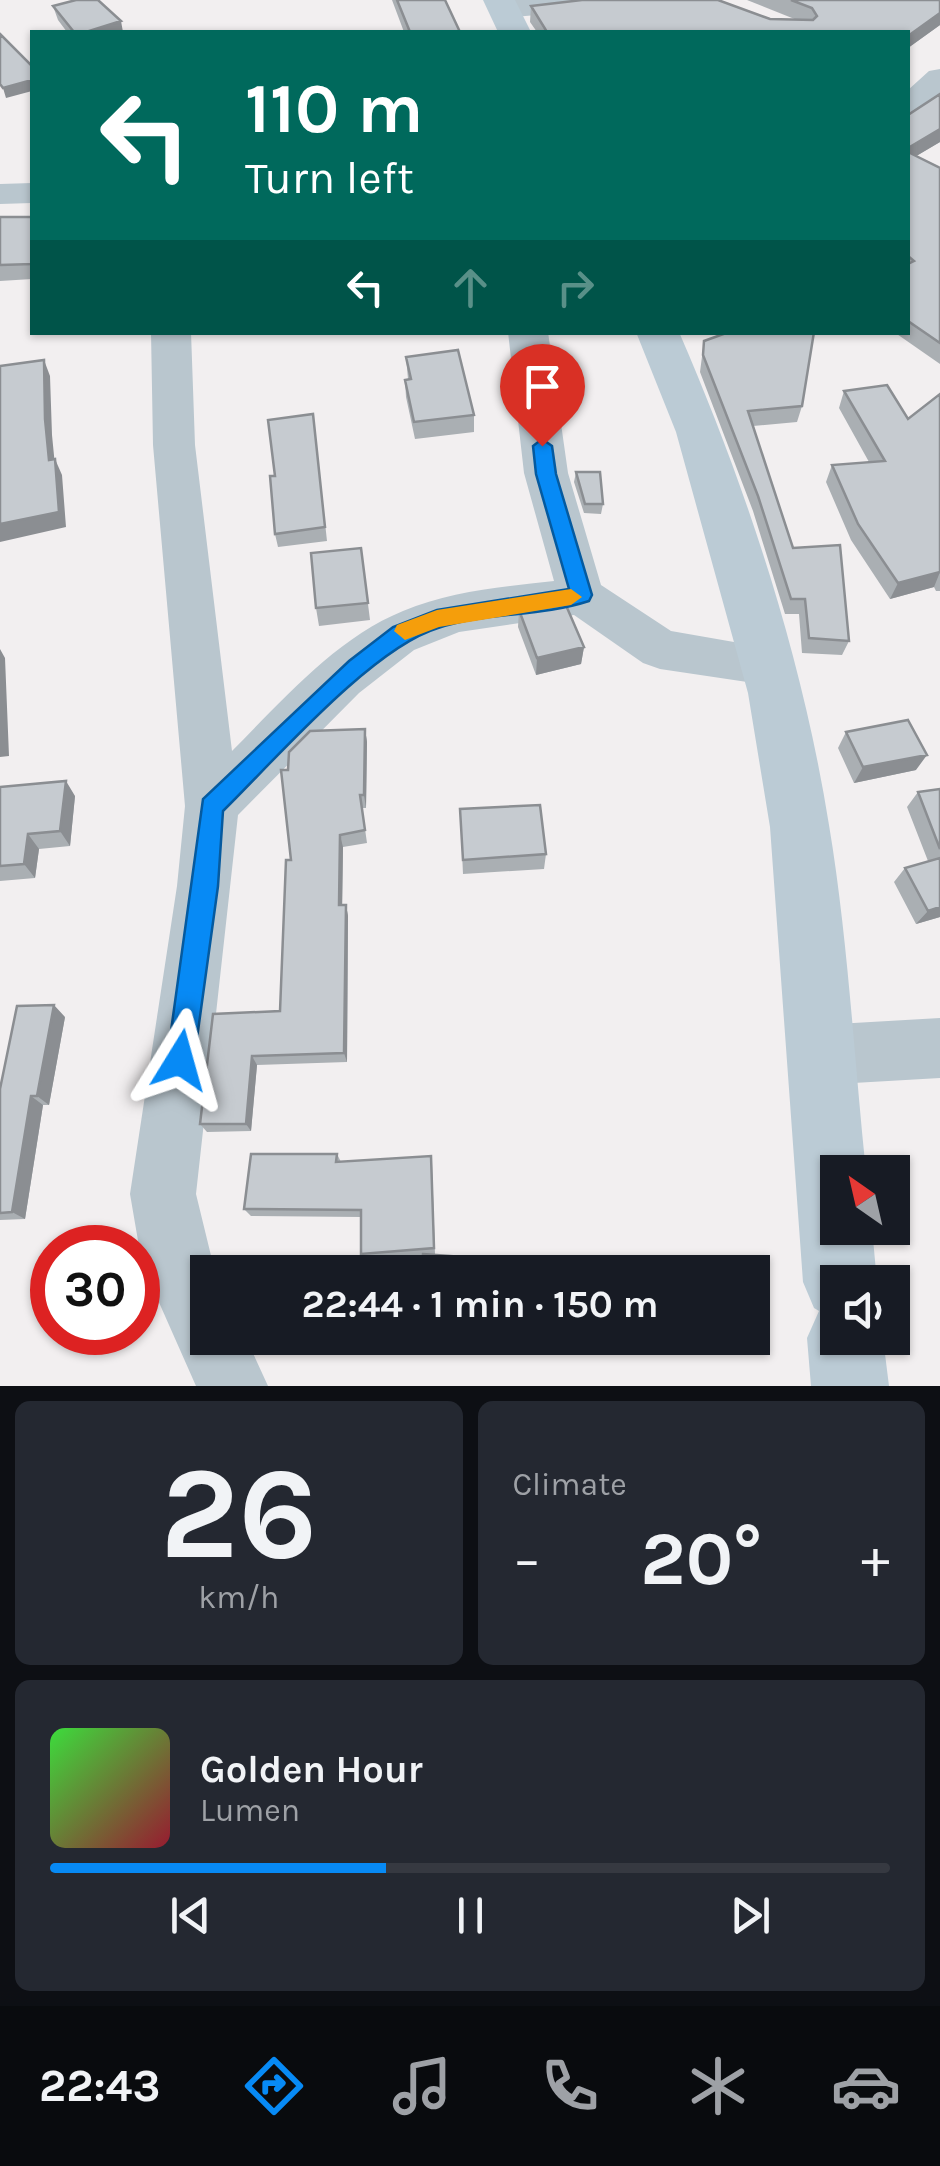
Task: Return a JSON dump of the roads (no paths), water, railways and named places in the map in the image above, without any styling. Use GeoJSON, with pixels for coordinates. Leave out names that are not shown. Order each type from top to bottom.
{"type":"FeatureCollection","features":[{"type":"Feature","properties":{"kind":"main road"},"geometry":{"type":"LineString","coordinates":[[658,335],[699,432],[768,665],[800,827],[838,1265]]}},
{"type":"Feature","properties":{"kind":"main road"},"geometry":{"type":"LineString","coordinates":[[847,1355],[850,1386]]}},
{"type":"Feature","properties":{"kind":"street"},"geometry":{"type":"LineString","coordinates":[[505,14],[606,0]]}},
{"type":"Feature","properties":{"kind":"street"},"geometry":{"type":"LineString","coordinates":[[0,194],[30,192]]}},
{"type":"Feature","properties":{"kind":"street"},"geometry":{"type":"LineString","coordinates":[[171,335],[174,445],[212,806],[205,886],[163,1194],[176,1264],[190,1296]]}},
{"type":"Feature","properties":{"kind":"street"},"geometry":{"type":"LineString","coordinates":[[528,335],[546,474],[581,595],[660,649],[768,665]]}},
{"type":"Feature","properties":{"kind":"street"},"geometry":{"type":"LineString","coordinates":[[212,806],[356,667],[400,634],[437,619],[581,595]]}},
{"type":"Feature","properties":{"kind":"street"},"geometry":{"type":"LineString","coordinates":[[819,1055],[940,1048]]}},
{"type":"Feature","properties":{"kind":"street"},"geometry":{"type":"LineString","coordinates":[[218,1355],[234,1386]]}}]}
